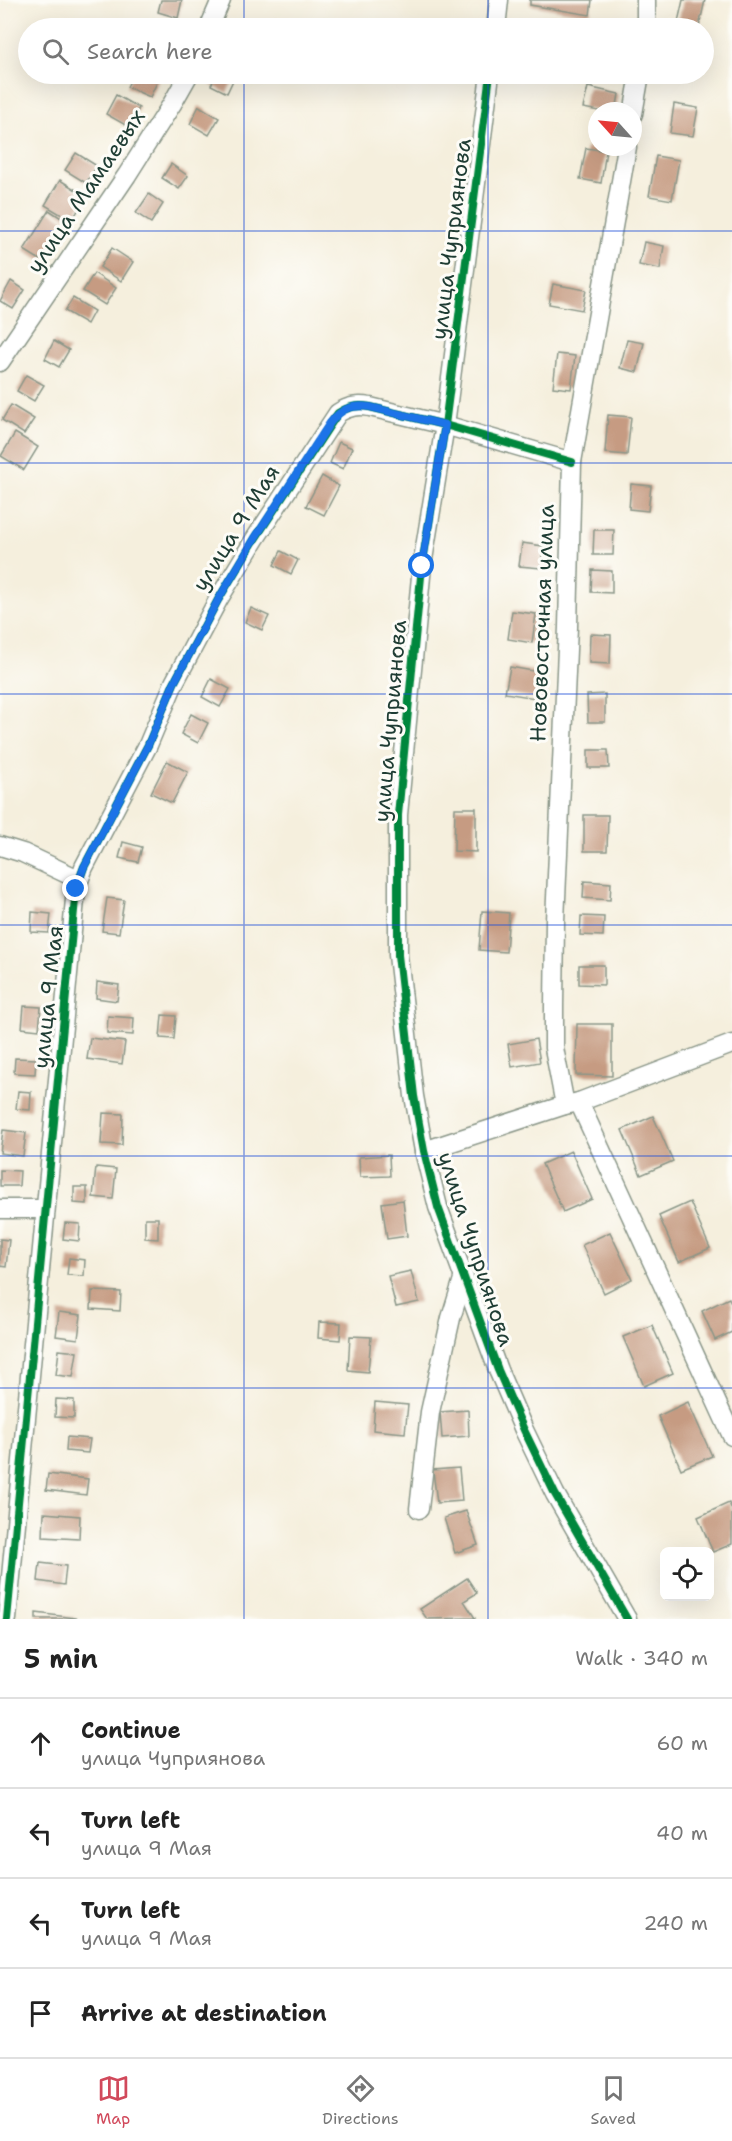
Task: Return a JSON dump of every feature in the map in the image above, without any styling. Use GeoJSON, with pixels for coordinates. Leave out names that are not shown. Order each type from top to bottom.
{"type":"FeatureCollection","features":[{"type":"Feature","properties":{"kind":"street"},"geometry":{"type":"LineString","coordinates":[[213,18],[221,0]]}},
{"type":"Feature","properties":{"kind":"street"},"geometry":{"type":"LineString","coordinates":[[497,18],[499,0]]}},
{"type":"Feature","properties":{"kind":"street"},"geometry":{"type":"LineString","coordinates":[[646,0],[646,18]]}},
{"type":"Feature","properties":{"kind":"street","name":"улица Мамаевых"},"geometry":{"type":"LineString","coordinates":[[0,362],[127,175],[183,84]]}},
{"type":"Feature","properties":{"kind":"street","name":"улица Чуприянова"},"geometry":{"type":"LineString","coordinates":[[489,84],[445,425],[422,566],[398,815],[398,955],[414,1096],[424,1151],[438,1207],[498,1370],[555,1494],[627,1619]]}},
{"type":"Feature","properties":{"kind":"street"},"geometry":{"type":"LineString","coordinates":[[635,102],[638,84]]}},
{"type":"Feature","properties":{"kind":"street","name":"Нововосточная улица"},"geometry":{"type":"LineString","coordinates":[[625,156],[572,462],[568,627],[555,921],[554,1047],[572,1103],[732,1436]]}},
{"type":"Feature","properties":{"kind":"street","name":"улица 9 Мая"},"geometry":{"type":"LineString","coordinates":[[7,1619],[78,879],[148,745],[178,675],[218,600],[255,538],[338,413],[347,407],[359,405],[445,425],[572,462]]}},
{"type":"Feature","properties":{"kind":"street"},"geometry":{"type":"LineString","coordinates":[[0,846],[23,853],[78,879]]}},
{"type":"Feature","properties":{"kind":"street"},"geometry":{"type":"LineString","coordinates":[[424,1151],[572,1103],[732,1044]]}},
{"type":"Feature","properties":{"kind":"street"},"geometry":{"type":"LineString","coordinates":[[0,1209],[45,1209]]}},
{"type":"Feature","properties":{"kind":"street"},"geometry":{"type":"LineString","coordinates":[[419,1509],[430,1412],[451,1318],[463,1279]]}},
{"type":"Feature","properties":{"kind":"building"},"geometry":{"type":"Polygon","coordinates":[[[161,0],[182,0],[178,18],[158,12],[161,0]]]}},
{"type":"Feature","properties":{"kind":"building"},"geometry":{"type":"Polygon","coordinates":[[[530,0],[592,0],[590,15],[530,5],[530,0]]]}},
{"type":"Feature","properties":{"kind":"building"},"geometry":{"type":"Polygon","coordinates":[[[683,0],[705,0],[701,18],[679,18],[683,0]]]}},
{"type":"Feature","properties":{"kind":"building"},"geometry":{"type":"Polygon","coordinates":[[[128,84],[156,84],[150,97],[127,87],[128,84]]]}},
{"type":"Feature","properties":{"kind":"building"},"geometry":{"type":"Polygon","coordinates":[[[212,84],[231,84],[227,93],[212,84]]]}},
{"type":"Feature","properties":{"kind":"building"},"geometry":{"type":"Polygon","coordinates":[[[588,87],[619,94],[618,102],[588,102],[588,109],[583,108],[588,87]]]}},
{"type":"Feature","properties":{"kind":"building"},"geometry":{"type":"Polygon","coordinates":[[[116,95],[139,108],[129,127],[106,114],[116,95]]]}},
{"type":"Feature","properties":{"kind":"building"},"geometry":{"type":"Polygon","coordinates":[[[674,104],[698,108],[693,136],[670,133],[674,104]]]}},
{"type":"Feature","properties":{"kind":"building"},"geometry":{"type":"Polygon","coordinates":[[[199,106],[219,118],[209,135],[190,124],[199,106]]]}},
{"type":"Feature","properties":{"kind":"building"},"geometry":{"type":"Polygon","coordinates":[[[586,148],[588,148],[588,156],[605,156],[601,183],[580,179],[586,148]]]}},
{"type":"Feature","properties":{"kind":"building"},"geometry":{"type":"Polygon","coordinates":[[[76,153],[97,166],[86,183],[65,170],[76,153]]]}},
{"type":"Feature","properties":{"kind":"building"},"geometry":{"type":"Polygon","coordinates":[[[656,156],[679,160],[672,200],[649,196],[656,156]]]}},
{"type":"Feature","properties":{"kind":"building"},"geometry":{"type":"Polygon","coordinates":[[[171,164],[188,176],[179,189],[162,178],[171,164]]]}},
{"type":"Feature","properties":{"kind":"building"},"geometry":{"type":"Polygon","coordinates":[[[60,180],[86,196],[72,221],[45,205],[60,180]]]}},
{"type":"Feature","properties":{"kind":"building"},"geometry":{"type":"Polygon","coordinates":[[[149,194],[163,204],[151,223],[136,213],[149,194]]]}},
{"type":"Feature","properties":{"kind":"building"},"geometry":{"type":"Polygon","coordinates":[[[49,210],[69,223],[45,263],[24,250],[49,210]]]}},
{"type":"Feature","properties":{"kind":"building"},"geometry":{"type":"Polygon","coordinates":[[[644,242],[664,246],[660,269],[639,265],[644,242]]]}},
{"type":"Feature","properties":{"kind":"building"},"geometry":{"type":"Polygon","coordinates":[[[112,248],[133,262],[121,281],[100,267],[112,248]]]}},
{"type":"Feature","properties":{"kind":"building"},"geometry":{"type":"Polygon","coordinates":[[[94,273],[116,288],[105,305],[83,291],[94,273]]]}},
{"type":"Feature","properties":{"kind":"building"},"geometry":{"type":"Polygon","coordinates":[[[11,281],[25,290],[13,309],[0,301],[11,281]]]}},
{"type":"Feature","properties":{"kind":"building"},"geometry":{"type":"Polygon","coordinates":[[[553,284],[586,290],[582,310],[549,304],[553,284]]]}},
{"type":"Feature","properties":{"kind":"building"},"geometry":{"type":"Polygon","coordinates":[[[73,298],[94,311],[87,324],[65,311],[73,298]]]}},
{"type":"Feature","properties":{"kind":"building"},"geometry":{"type":"Polygon","coordinates":[[[627,340],[644,343],[637,372],[620,368],[627,340]]]}},
{"type":"Feature","properties":{"kind":"building"},"geometry":{"type":"Polygon","coordinates":[[[54,341],[69,350],[59,367],[45,359],[54,341]]]}},
{"type":"Feature","properties":{"kind":"building"},"geometry":{"type":"Polygon","coordinates":[[[557,354],[575,356],[571,389],[553,387],[557,354]]]}},
{"type":"Feature","properties":{"kind":"building"},"geometry":{"type":"Polygon","coordinates":[[[26,375],[44,385],[34,401],[17,391],[26,375]]]}},
{"type":"Feature","properties":{"kind":"building"},"geometry":{"type":"Polygon","coordinates":[[[11,405],[34,419],[24,434],[2,420],[11,405]]]}},
{"type":"Feature","properties":{"kind":"building"},"geometry":{"type":"Polygon","coordinates":[[[608,415],[631,417],[627,455],[605,453],[608,415]]]}},
{"type":"Feature","properties":{"kind":"building"},"geometry":{"type":"Polygon","coordinates":[[[15,433],[38,447],[24,470],[1,456],[15,433]]]}},
{"type":"Feature","properties":{"kind":"building"},"geometry":{"type":"Polygon","coordinates":[[[339,442],[352,448],[343,469],[330,463],[339,442]]]}},
{"type":"Feature","properties":{"kind":"building"},"geometry":{"type":"Polygon","coordinates":[[[322,476],[339,486],[324,515],[306,506],[322,476]]]}},
{"type":"Feature","properties":{"kind":"building"},"geometry":{"type":"Polygon","coordinates":[[[631,484],[651,486],[648,511],[629,509],[631,484]]]}},
{"type":"Feature","properties":{"kind":"building"},"geometry":{"type":"Polygon","coordinates":[[[594,530],[614,530],[613,555],[593,555],[594,530]]]}},
{"type":"Feature","properties":{"kind":"building"},"geometry":{"type":"Polygon","coordinates":[[[522,543],[543,546],[541,568],[519,566],[522,543]]]}},
{"type":"Feature","properties":{"kind":"building"},"geometry":{"type":"Polygon","coordinates":[[[281,551],[298,560],[291,574],[274,565],[281,551]]]}},
{"type":"Feature","properties":{"kind":"building"},"geometry":{"type":"Polygon","coordinates":[[[592,570],[612,571],[612,593],[591,592],[592,570]]]}},
{"type":"Feature","properties":{"kind":"building"},"geometry":{"type":"Polygon","coordinates":[[[251,608],[269,616],[262,630],[245,622],[251,608]]]}},
{"type":"Feature","properties":{"kind":"building"},"geometry":{"type":"Polygon","coordinates":[[[512,611],[536,614],[532,643],[508,639],[512,611]]]}},
{"type":"Feature","properties":{"kind":"building"},"geometry":{"type":"Polygon","coordinates":[[[590,634],[611,635],[610,664],[589,663],[590,634]]]}},
{"type":"Feature","properties":{"kind":"building"},"geometry":{"type":"Polygon","coordinates":[[[510,667],[539,672],[535,698],[505,693],[510,667]]]}},
{"type":"Feature","properties":{"kind":"building"},"geometry":{"type":"Polygon","coordinates":[[[211,679],[230,689],[220,707],[202,697],[211,679]]]}},
{"type":"Feature","properties":{"kind":"building"},"geometry":{"type":"Polygon","coordinates":[[[605,694],[605,722],[588,722],[587,695],[605,694]]]}},
{"type":"Feature","properties":{"kind":"building"},"geometry":{"type":"Polygon","coordinates":[[[191,714],[208,723],[198,743],[181,734],[191,714]]]}},
{"type":"Feature","properties":{"kind":"building"},"geometry":{"type":"Polygon","coordinates":[[[588,750],[608,750],[609,768],[588,768],[588,750]]]}},
{"type":"Feature","properties":{"kind":"building"},"geometry":{"type":"Polygon","coordinates":[[[167,761],[188,772],[172,803],[151,793],[167,761]]]}},
{"type":"Feature","properties":{"kind":"building"},"geometry":{"type":"Polygon","coordinates":[[[455,808],[476,808],[476,852],[454,851],[455,808]]]}},
{"type":"Feature","properties":{"kind":"building"},"geometry":{"type":"Polygon","coordinates":[[[584,815],[608,815],[607,851],[584,851],[584,815]]]}},
{"type":"Feature","properties":{"kind":"building"},"geometry":{"type":"Polygon","coordinates":[[[123,842],[142,847],[138,862],[119,858],[123,842]]]}},
{"type":"Feature","properties":{"kind":"building"},"geometry":{"type":"Polygon","coordinates":[[[584,881],[611,883],[610,900],[583,898],[584,881]]]}},
{"type":"Feature","properties":{"kind":"building"},"geometry":{"type":"Polygon","coordinates":[[[107,898],[124,900],[119,933],[102,931],[107,898]]]}},
{"type":"Feature","properties":{"kind":"building"},"geometry":{"type":"Polygon","coordinates":[[[482,911],[509,913],[506,952],[479,950],[482,911]]]}},
{"type":"Feature","properties":{"kind":"building"},"geometry":{"type":"Polygon","coordinates":[[[32,912],[51,914],[49,933],[31,932],[32,912]]]}},
{"type":"Feature","properties":{"kind":"building"},"geometry":{"type":"Polygon","coordinates":[[[581,916],[604,917],[603,936],[580,935],[581,916]]]}},
{"type":"Feature","properties":{"kind":"building"},"geometry":{"type":"Polygon","coordinates":[[[579,965],[604,965],[604,985],[579,984],[579,965]]]}},
{"type":"Feature","properties":{"kind":"building"},"geometry":{"type":"Polygon","coordinates":[[[97,982],[119,985],[117,1001],[96,998],[97,982]]]}},
{"type":"Feature","properties":{"kind":"building"},"geometry":{"type":"Polygon","coordinates":[[[24,1006],[41,1007],[39,1030],[22,1028],[24,1006]]]}},
{"type":"Feature","properties":{"kind":"building"},"geometry":{"type":"Polygon","coordinates":[[[162,1015],[176,1016],[174,1039],[160,1038],[162,1015]]]}},
{"type":"Feature","properties":{"kind":"building"},"geometry":{"type":"Polygon","coordinates":[[[108,1016],[134,1018],[133,1035],[107,1033],[108,1016]]]}},
{"type":"Feature","properties":{"kind":"building"},"geometry":{"type":"Polygon","coordinates":[[[577,1024],[612,1024],[612,1076],[576,1075],[577,1024]]]}},
{"type":"Feature","properties":{"kind":"building"},"geometry":{"type":"Polygon","coordinates":[[[90,1038],[125,1042],[122,1064],[87,1059],[90,1038]]]}},
{"type":"Feature","properties":{"kind":"building"},"geometry":{"type":"Polygon","coordinates":[[[536,1039],[540,1062],[512,1067],[508,1044],[536,1039]]]}},
{"type":"Feature","properties":{"kind":"building"},"geometry":{"type":"Polygon","coordinates":[[[15,1058],[36,1059],[35,1074],[14,1073],[15,1058]]]}},
{"type":"Feature","properties":{"kind":"building"},"geometry":{"type":"Polygon","coordinates":[[[18,1091],[31,1092],[30,1110],[16,1109],[18,1091]]]}},
{"type":"Feature","properties":{"kind":"building"},"geometry":{"type":"Polygon","coordinates":[[[103,1113],[123,1114],[122,1145],[101,1144],[103,1113]]]}},
{"type":"Feature","properties":{"kind":"building"},"geometry":{"type":"Polygon","coordinates":[[[653,1116],[673,1161],[641,1175],[622,1130],[653,1116]]]}},
{"type":"Feature","properties":{"kind":"building"},"geometry":{"type":"Polygon","coordinates":[[[3,1130],[26,1133],[23,1156],[0,1153],[3,1130]]]}},
{"type":"Feature","properties":{"kind":"building"},"geometry":{"type":"Polygon","coordinates":[[[571,1151],[592,1199],[563,1212],[542,1164],[571,1151]]]}},
{"type":"Feature","properties":{"kind":"building"},"geometry":{"type":"Polygon","coordinates":[[[389,1155],[390,1176],[360,1177],[359,1157],[389,1155]]]}},
{"type":"Feature","properties":{"kind":"building"},"geometry":{"type":"Polygon","coordinates":[[[96,1167],[116,1169],[113,1199],[93,1197],[96,1167]]]}},
{"type":"Feature","properties":{"kind":"building"},"geometry":{"type":"Polygon","coordinates":[[[0,1170],[20,1171],[19,1186],[0,1186],[0,1170]]]}},
{"type":"Feature","properties":{"kind":"building"},"geometry":{"type":"Polygon","coordinates":[[[74,1187],[87,1187],[87,1204],[74,1203],[74,1187]]]}},
{"type":"Feature","properties":{"kind":"building"},"geometry":{"type":"Polygon","coordinates":[[[403,1200],[407,1236],[387,1239],[382,1203],[403,1200]]]}},
{"type":"Feature","properties":{"kind":"building"},"geometry":{"type":"Polygon","coordinates":[[[690,1202],[710,1248],[679,1262],[659,1216],[690,1202]]]}},
{"type":"Feature","properties":{"kind":"building"},"geometry":{"type":"Polygon","coordinates":[[[145,1218],[158,1218],[158,1239],[145,1238],[145,1218]]]}},
{"type":"Feature","properties":{"kind":"building"},"geometry":{"type":"Polygon","coordinates":[[[65,1223],[80,1224],[79,1241],[63,1239],[65,1223]]]}},
{"type":"Feature","properties":{"kind":"building"},"geometry":{"type":"Polygon","coordinates":[[[610,1232],[632,1279],[604,1293],[582,1245],[610,1232]]]}},
{"type":"Feature","properties":{"kind":"building"},"geometry":{"type":"Polygon","coordinates":[[[0,1239],[9,1240],[6,1267],[0,1266],[0,1239]]]}},
{"type":"Feature","properties":{"kind":"building"},"geometry":{"type":"Polygon","coordinates":[[[69,1258],[85,1260],[84,1276],[67,1275],[69,1258]]]}},
{"type":"Feature","properties":{"kind":"building"},"geometry":{"type":"Polygon","coordinates":[[[411,1271],[419,1302],[396,1307],[388,1276],[411,1271]]]}},
{"type":"Feature","properties":{"kind":"building"},"geometry":{"type":"Polygon","coordinates":[[[92,1291],[121,1292],[120,1311],[91,1309],[92,1291]]]}},
{"type":"Feature","properties":{"kind":"building"},"geometry":{"type":"Polygon","coordinates":[[[729,1298],[732,1305],[732,1332],[715,1340],[702,1311],[729,1298]]]}},
{"type":"Feature","properties":{"kind":"building"},"geometry":{"type":"Polygon","coordinates":[[[59,1312],[81,1315],[78,1339],[56,1336],[59,1312]]]}},
{"type":"Feature","properties":{"kind":"building"},"geometry":{"type":"Polygon","coordinates":[[[319,1322],[341,1323],[340,1340],[318,1338],[319,1322]]]}},
{"type":"Feature","properties":{"kind":"building"},"geometry":{"type":"Polygon","coordinates":[[[652,1325],[673,1373],[644,1386],[623,1337],[652,1325]]]}},
{"type":"Feature","properties":{"kind":"building"},"geometry":{"type":"Polygon","coordinates":[[[350,1336],[371,1337],[368,1372],[348,1370],[350,1336]]]}},
{"type":"Feature","properties":{"kind":"building"},"geometry":{"type":"Polygon","coordinates":[[[59,1350],[77,1352],[73,1377],[56,1375],[59,1350]]]}},
{"type":"Feature","properties":{"kind":"building"},"geometry":{"type":"Polygon","coordinates":[[[56,1399],[74,1400],[74,1418],[55,1417],[56,1399]]]}},
{"type":"Feature","properties":{"kind":"building"},"geometry":{"type":"Polygon","coordinates":[[[375,1402],[408,1405],[405,1433],[373,1430],[375,1402]]]}},
{"type":"Feature","properties":{"kind":"building"},"geometry":{"type":"Polygon","coordinates":[[[688,1402],[712,1456],[681,1469],[658,1416],[688,1402]]]}},
{"type":"Feature","properties":{"kind":"building"},"geometry":{"type":"Polygon","coordinates":[[[468,1410],[469,1436],[442,1438],[440,1412],[468,1410]]]}},
{"type":"Feature","properties":{"kind":"building"},"geometry":{"type":"Polygon","coordinates":[[[67,1437],[90,1439],[88,1453],[66,1451],[67,1437]]]}},
{"type":"Feature","properties":{"kind":"building"},"geometry":{"type":"Polygon","coordinates":[[[459,1468],[462,1501],[437,1503],[433,1470],[459,1468]]]}},
{"type":"Feature","properties":{"kind":"building"},"geometry":{"type":"Polygon","coordinates":[[[48,1474],[88,1479],[86,1495],[46,1490],[48,1474]]]}},
{"type":"Feature","properties":{"kind":"building"},"geometry":{"type":"Polygon","coordinates":[[[729,1503],[732,1510],[732,1544],[714,1552],[714,1547],[711,1547],[698,1517],[729,1503]]]}},
{"type":"Feature","properties":{"kind":"building"},"geometry":{"type":"Polygon","coordinates":[[[466,1511],[478,1545],[455,1553],[444,1518],[466,1511]]]}},
{"type":"Feature","properties":{"kind":"building"},"geometry":{"type":"Polygon","coordinates":[[[44,1513],[80,1516],[79,1539],[43,1537],[44,1513]]]}},
{"type":"Feature","properties":{"kind":"building"},"geometry":{"type":"Polygon","coordinates":[[[40,1563],[66,1566],[64,1585],[38,1581],[40,1563]]]}},
{"type":"Feature","properties":{"kind":"building"},"geometry":{"type":"Polygon","coordinates":[[[467,1578],[477,1593],[464,1601],[475,1618],[427,1619],[420,1609],[467,1578]]]}},
{"type":"Feature","properties":{"kind":"building"},"geometry":{"type":"Polygon","coordinates":[[[36,1613],[76,1618],[36,1619],[36,1613]]]}},
{"type":"Feature","properties":{"kind":"cycle path"},"geometry":{"type":"LineString","coordinates":[[489,84],[445,425],[422,566],[398,815],[398,955],[414,1096],[424,1151],[438,1207],[498,1370],[524,1430],[555,1494],[627,1619]]}},
{"type":"Feature","properties":{"kind":"cycle path"},"geometry":{"type":"LineString","coordinates":[[7,1619],[76,889],[84,867],[148,745],[174,683],[218,600],[255,539],[338,413],[354,407],[370,407],[445,425],[572,462]]}},
{"type":"Feature","properties":{"kind":"route"},"geometry":{"type":"LineString","coordinates":[[76,889],[84,867],[148,745],[174,683],[218,600],[255,538],[330,423],[347,407],[359,405],[370,407],[445,425],[422,566]]}}]}
